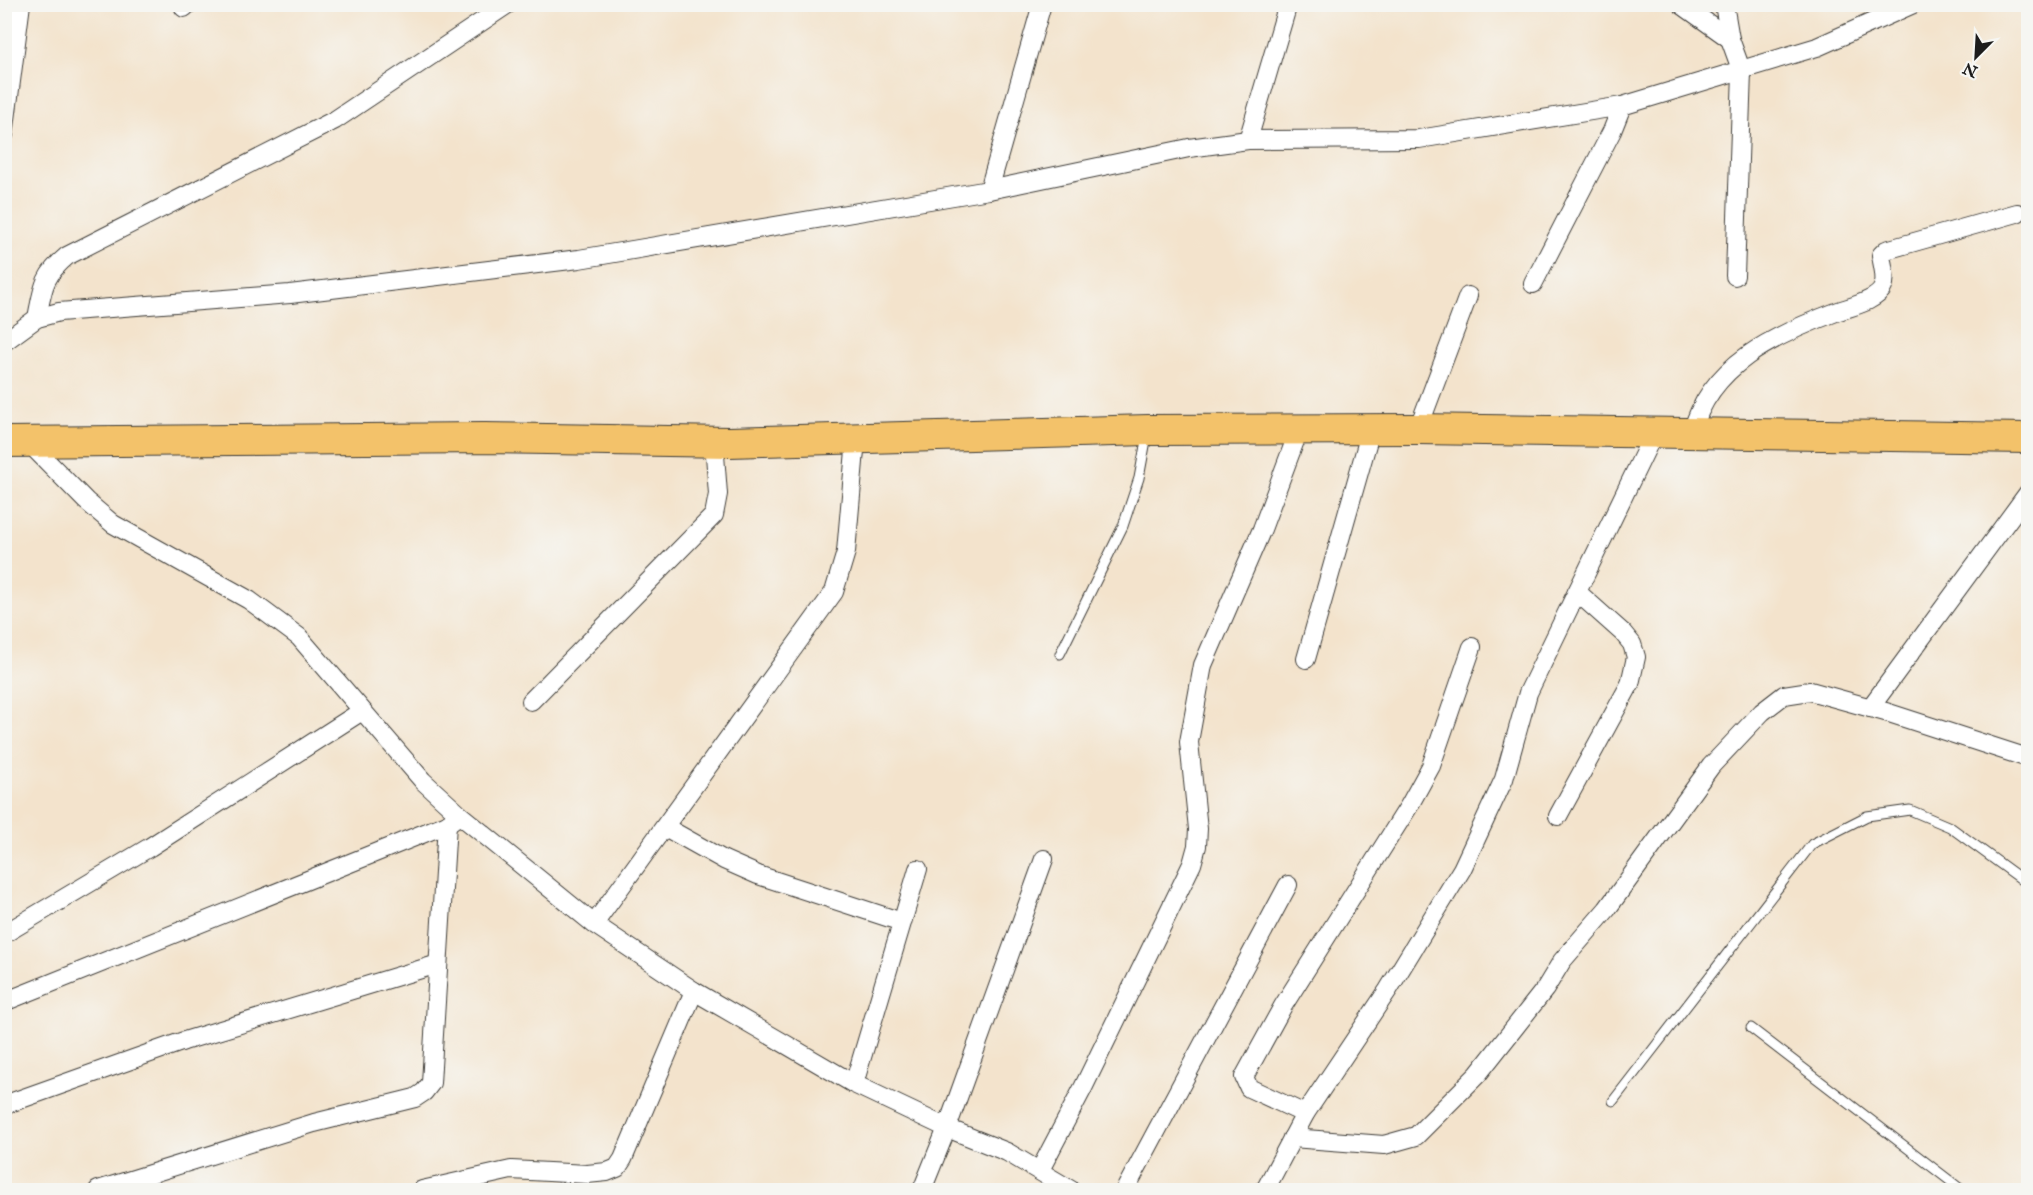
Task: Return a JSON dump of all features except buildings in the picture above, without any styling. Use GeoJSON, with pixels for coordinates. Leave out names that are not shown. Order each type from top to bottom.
{"type":"FeatureCollection","features":[{"type":"Feature","properties":{"kind":"highway"},"geometry":{"type":"LineString","coordinates":[[16,442],[460,438],[714,442],[1148,430],[1371,429],[2028,438]]}},
{"type":"Feature","properties":{"kind":"street"},"geometry":{"type":"LineString","coordinates":[[4,135],[8,81],[21,4]]}},
{"type":"Feature","properties":{"kind":"street"},"geometry":{"type":"LineString","coordinates":[[37,318],[44,282],[52,268],[68,256],[335,120],[508,4]]}},
{"type":"Feature","properties":{"kind":"street"},"geometry":{"type":"LineString","coordinates":[[989,190],[1042,4]]}},
{"type":"Feature","properties":{"kind":"street"},"geometry":{"type":"LineString","coordinates":[[1248,140],[1288,4]]}},
{"type":"Feature","properties":{"kind":"street"},"geometry":{"type":"LineString","coordinates":[[1681,4],[1730,39]]}},
{"type":"Feature","properties":{"kind":"street"},"geometry":{"type":"LineString","coordinates":[[1724,4],[1730,39],[1742,72],[1735,276]]}},
{"type":"Feature","properties":{"kind":"street"},"geometry":{"type":"LineString","coordinates":[[4,342],[37,318],[60,312],[290,294],[579,259],[989,190],[1189,148],[1248,140],[1419,139],[1622,106],[1742,72],[1817,47],[1913,4]]}},
{"type":"Feature","properties":{"kind":"street"},"geometry":{"type":"LineString","coordinates":[[1533,284],[1612,131],[1622,106]]}},
{"type":"Feature","properties":{"kind":"street"},"geometry":{"type":"LineString","coordinates":[[1692,433],[1698,409],[1708,394],[1748,354],[1832,313],[1877,295],[1883,287],[1881,255],[1886,250],[2017,213]]}},
{"type":"Feature","properties":{"kind":"street"},"geometry":{"type":"LineString","coordinates":[[1418,429],[1468,296]]}},
{"type":"Feature","properties":{"kind":"street"},"geometry":{"type":"LineString","coordinates":[[1306,659],[1371,429]]}},
{"type":"Feature","properties":{"kind":"street"},"geometry":{"type":"LineString","coordinates":[[1040,1170],[1083,1088],[1192,864],[1198,830],[1189,742],[1203,665],[1262,529],[1299,430]]}},
{"type":"Feature","properties":{"kind":"street"},"geometry":{"type":"LineString","coordinates":[[1265,1191],[1305,1114],[1388,990],[1462,868],[1504,779],[1528,693],[1654,433]]}},
{"type":"Feature","properties":{"kind":"street"},"geometry":{"type":"LineString","coordinates":[[594,924],[834,592],[846,552],[856,439]]}},
{"type":"Feature","properties":{"kind":"street"},"geometry":{"type":"LineString","coordinates":[[16,442],[114,524],[249,600],[299,637],[423,781],[453,820],[594,924],[694,991],[854,1084],[947,1128],[1007,1152],[1040,1170],[1071,1191]]}},
{"type":"Feature","properties":{"kind":"street"},"geometry":{"type":"LineString","coordinates":[[531,701],[714,515],[718,495],[714,442]]}},
{"type":"Feature","properties":{"kind":"street"},"geometry":{"type":"LineString","coordinates":[[1870,708],[2028,493]]}},
{"type":"Feature","properties":{"kind":"street"},"geometry":{"type":"LineString","coordinates":[[1558,816],[1630,684],[1636,657],[1632,644],[1623,633],[1577,592]]}},
{"type":"Feature","properties":{"kind":"street"},"geometry":{"type":"LineString","coordinates":[[1305,1114],[1249,1088],[1244,1077],[1283,1006],[1409,806],[1431,766],[1472,647]]}},
{"type":"Feature","properties":{"kind":"street"},"geometry":{"type":"LineString","coordinates":[[1292,1138],[1384,1145],[1416,1136],[1478,1074],[1545,989],[1562,961],[1607,909],[1711,766],[1762,712],[1784,695],[1796,691],[1810,691],[2028,758]]}},
{"type":"Feature","properties":{"kind":"street"},"geometry":{"type":"LineString","coordinates":[[4,934],[150,847],[362,711]]}},
{"type":"Feature","properties":{"kind":"street"},"geometry":{"type":"LineString","coordinates":[[98,1191],[314,1122],[415,1098],[424,1092],[431,1083],[438,964],[453,820]]}},
{"type":"Feature","properties":{"kind":"street"},"geometry":{"type":"LineString","coordinates":[[4,1002],[453,820]]}},
{"type":"Feature","properties":{"kind":"street"},"geometry":{"type":"LineString","coordinates":[[665,827],[724,860],[758,875],[902,922]]}},
{"type":"Feature","properties":{"kind":"street"},"geometry":{"type":"LineString","coordinates":[[922,1191],[1044,859]]}},
{"type":"Feature","properties":{"kind":"street"},"geometry":{"type":"LineString","coordinates":[[854,1084],[918,869]]}},
{"type":"Feature","properties":{"kind":"street"},"geometry":{"type":"LineString","coordinates":[[1125,1191],[1288,885]]}},
{"type":"Feature","properties":{"kind":"street"},"geometry":{"type":"LineString","coordinates":[[4,1105],[184,1041],[438,964]]}},
{"type":"Feature","properties":{"kind":"street"},"geometry":{"type":"LineString","coordinates":[[422,1191],[511,1170],[587,1174],[617,1168],[623,1159],[694,991]]}},
{"type":"Feature","properties":{"kind":"lane"},"geometry":{"type":"LineString","coordinates":[[1060,654],[1124,526],[1139,478],[1148,430]]}},
{"type":"Feature","properties":{"kind":"lane"},"geometry":{"type":"LineString","coordinates":[[1613,1101],[1812,844],[1847,824],[1867,816],[1910,810],[1950,828],[2028,884]]}},
{"type":"Feature","properties":{"kind":"lane"},"geometry":{"type":"LineString","coordinates":[[1752,1028],[1962,1191]]}}]}
